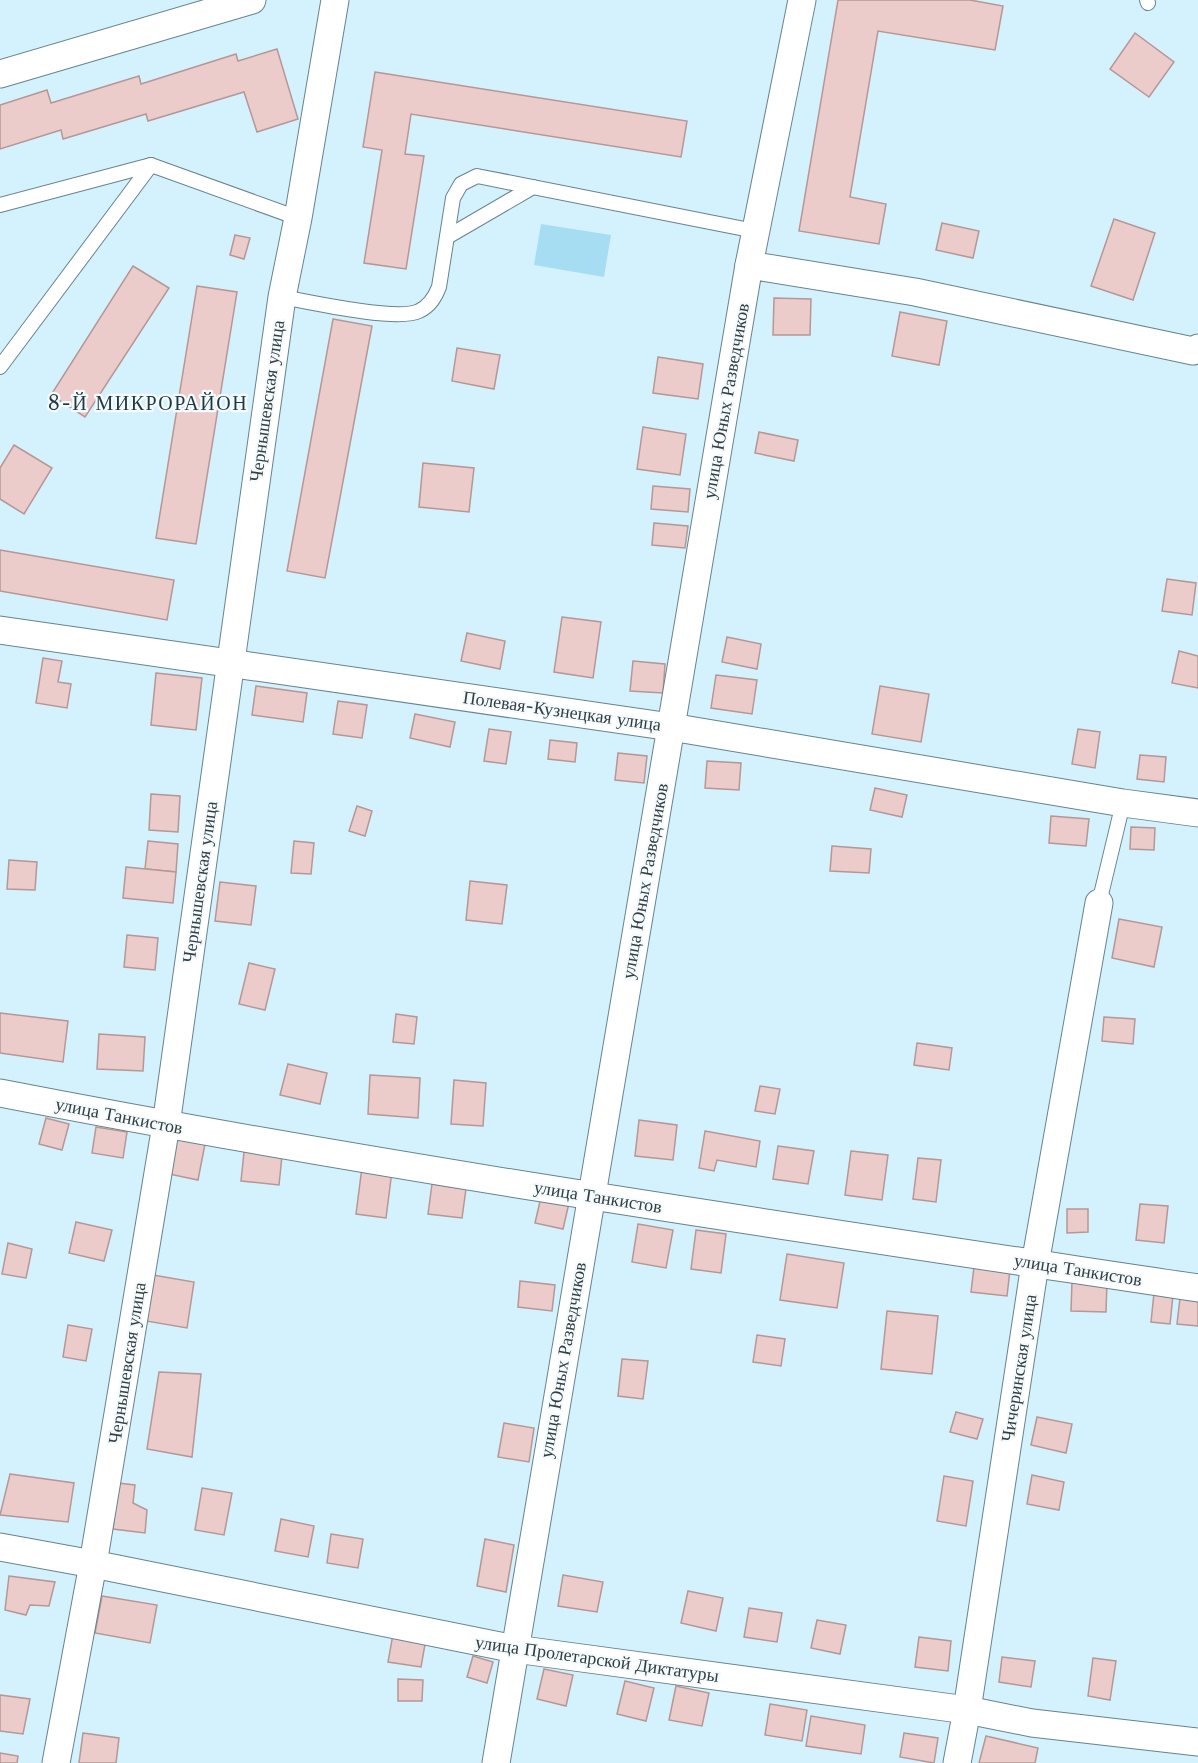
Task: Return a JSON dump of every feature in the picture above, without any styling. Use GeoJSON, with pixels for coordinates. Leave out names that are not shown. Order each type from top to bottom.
{"type":"FeatureCollection","features":[{"type":"Feature","properties":{"kind":"street"},"geometry":{"type":"LineString","coordinates":[[0,74],[252,0]]}},
{"type":"Feature","properties":{"kind":"street","name":"Чернышевская улица"},"geometry":{"type":"LineString","coordinates":[[56,1763],[93,1564],[166,1125],[282,297],[298,218],[335,0]]}},
{"type":"Feature","properties":{"kind":"street","name":"улица Юных Разведчиков"},"geometry":{"type":"LineString","coordinates":[[496,1763],[749,265],[802,0]]}},
{"type":"Feature","properties":{"kind":"street"},"geometry":{"type":"LineString","coordinates":[[749,265],[915,292],[1193,351],[1198,348]]}},
{"type":"Feature","properties":{"kind":"street","name":"Полевая-Кузнецкая улица"},"geometry":{"type":"LineString","coordinates":[[0,630],[670,727],[1123,803],[1198,813]]}},
{"type":"Feature","properties":{"kind":"street","name":"Чичеринская улица"},"geometry":{"type":"LineString","coordinates":[[957,1763],[1035,1264],[1099,903]]}},
{"type":"Feature","properties":{"kind":"street","name":"улица Танкистов"},"geometry":{"type":"LineString","coordinates":[[0,1093],[166,1125],[591,1196],[1198,1288]]}},
{"type":"Feature","properties":{"kind":"street","name":"улица Пролетарской Диктатуры"},"geometry":{"type":"LineString","coordinates":[[0,1547],[514,1649],[967,1710],[1032,1723],[1198,1742]]}},
{"type":"Feature","properties":{"kind":"lane"},"geometry":{"type":"LineString","coordinates":[[0,205],[151,165],[298,218]]}},
{"type":"Feature","properties":{"kind":"lane"},"geometry":{"type":"LineString","coordinates":[[0,367],[151,165]]}},
{"type":"Feature","properties":{"kind":"lane"},"geometry":{"type":"LineString","coordinates":[[282,297],[396,316],[418,312],[433,300],[440,287],[453,198],[461,184],[477,176],[755,231]]}},
{"type":"Feature","properties":{"kind":"lane"},"geometry":{"type":"LineString","coordinates":[[447,237],[533,187]]}},
{"type":"Feature","properties":{"kind":"lane"},"geometry":{"type":"LineString","coordinates":[[1099,903],[1123,803]]}},
{"type":"Feature","properties":{"kind":"shaded area"},"geometry":{"type":"Polygon","coordinates":[[[541,224],[611,235],[604,277],[534,265],[541,224]]]}},
{"type":"Feature","properties":{"kind":"building"},"geometry":{"type":"Polygon","coordinates":[[[838,0],[970,0],[1003,6],[995,50],[878,31],[850,197],[886,204],[879,244],[799,231],[838,0]]]}},
{"type":"Feature","properties":{"kind":"building"},"geometry":{"type":"Polygon","coordinates":[[[1135,33],[1174,62],[1149,97],[1110,69],[1135,33]]]}},
{"type":"Feature","properties":{"kind":"building"},"geometry":{"type":"Polygon","coordinates":[[[277,49],[298,119],[257,132],[244,92],[148,121],[146,114],[63,139],[61,130],[0,149],[0,105],[47,90],[51,103],[139,76],[141,84],[236,54],[238,61],[277,49]]]}},
{"type":"Feature","properties":{"kind":"building"},"geometry":{"type":"Polygon","coordinates":[[[375,72],[687,121],[681,157],[411,114],[405,154],[424,156],[406,269],[364,263],[382,150],[363,147],[375,72]]]}},
{"type":"Feature","properties":{"kind":"building"},"geometry":{"type":"Polygon","coordinates":[[[1114,219],[1155,233],[1133,300],[1091,286],[1114,219]]]}},
{"type":"Feature","properties":{"kind":"building"},"geometry":{"type":"Polygon","coordinates":[[[942,223],[979,231],[973,258],[936,250],[942,223]]]}},
{"type":"Feature","properties":{"kind":"building"},"geometry":{"type":"Polygon","coordinates":[[[235,235],[250,238],[244,259],[230,255],[235,235]]]}},
{"type":"Feature","properties":{"kind":"building"},"geometry":{"type":"Polygon","coordinates":[[[133,266],[169,288],[85,417],[51,395],[133,266]]]}},
{"type":"Feature","properties":{"kind":"building"},"geometry":{"type":"Polygon","coordinates":[[[197,286],[237,292],[196,544],[156,538],[197,286]]]}},
{"type":"Feature","properties":{"kind":"building"},"geometry":{"type":"Polygon","coordinates":[[[774,298],[811,299],[810,335],[773,335],[774,298]]]}},
{"type":"Feature","properties":{"kind":"building"},"geometry":{"type":"Polygon","coordinates":[[[900,312],[947,321],[939,365],[892,356],[900,312]]]}},
{"type":"Feature","properties":{"kind":"building"},"geometry":{"type":"Polygon","coordinates":[[[333,319],[372,326],[325,578],[287,571],[333,319]]]}},
{"type":"Feature","properties":{"kind":"building"},"geometry":{"type":"Polygon","coordinates":[[[457,348],[500,355],[494,389],[452,381],[457,348]]]}},
{"type":"Feature","properties":{"kind":"building"},"geometry":{"type":"Polygon","coordinates":[[[658,357],[703,364],[698,399],[653,393],[658,357]]]}},
{"type":"Feature","properties":{"kind":"building"},"geometry":{"type":"Polygon","coordinates":[[[643,427],[686,434],[680,475],[637,469],[643,427]]]}},
{"type":"Feature","properties":{"kind":"building"},"geometry":{"type":"Polygon","coordinates":[[[759,432],[798,440],[794,461],[755,453],[759,432]]]}},
{"type":"Feature","properties":{"kind":"building"},"geometry":{"type":"Polygon","coordinates":[[[14,445],[52,468],[24,514],[0,499],[0,468],[14,445]]]}},
{"type":"Feature","properties":{"kind":"building"},"geometry":{"type":"Polygon","coordinates":[[[423,463],[474,468],[469,512],[419,507],[423,463]]]}},
{"type":"Feature","properties":{"kind":"building"},"geometry":{"type":"Polygon","coordinates":[[[653,486],[690,489],[688,512],[651,509],[653,486]]]}},
{"type":"Feature","properties":{"kind":"building"},"geometry":{"type":"Polygon","coordinates":[[[654,523],[688,526],[685,548],[652,545],[654,523]]]}},
{"type":"Feature","properties":{"kind":"building"},"geometry":{"type":"Polygon","coordinates":[[[0,550],[174,580],[167,620],[0,591],[0,550]]]}},
{"type":"Feature","properties":{"kind":"building"},"geometry":{"type":"Polygon","coordinates":[[[1167,579],[1196,583],[1192,615],[1162,611],[1167,579]]]}},
{"type":"Feature","properties":{"kind":"building"},"geometry":{"type":"Polygon","coordinates":[[[562,617],[601,622],[593,678],[554,672],[562,617]]]}},
{"type":"Feature","properties":{"kind":"building"},"geometry":{"type":"Polygon","coordinates":[[[467,633],[505,641],[500,669],[461,661],[467,633]]]}},
{"type":"Feature","properties":{"kind":"building"},"geometry":{"type":"Polygon","coordinates":[[[727,637],[761,644],[757,669],[722,662],[727,637]]]}},
{"type":"Feature","properties":{"kind":"building"},"geometry":{"type":"Polygon","coordinates":[[[1179,651],[1198,656],[1198,688],[1172,683],[1179,651]]]}},
{"type":"Feature","properties":{"kind":"building"},"geometry":{"type":"Polygon","coordinates":[[[43,658],[62,661],[58,682],[71,684],[67,708],[36,703],[43,658]]]}},
{"type":"Feature","properties":{"kind":"building"},"geometry":{"type":"Polygon","coordinates":[[[633,661],[665,664],[663,693],[630,691],[633,661]]]}},
{"type":"Feature","properties":{"kind":"building"},"geometry":{"type":"Polygon","coordinates":[[[156,673],[202,678],[196,730],[151,725],[156,673]]]}},
{"type":"Feature","properties":{"kind":"building"},"geometry":{"type":"Polygon","coordinates":[[[716,675],[757,680],[752,714],[711,708],[716,675]]]}},
{"type":"Feature","properties":{"kind":"building"},"geometry":{"type":"Polygon","coordinates":[[[256,686],[307,693],[303,722],[252,715],[256,686]]]}},
{"type":"Feature","properties":{"kind":"building"},"geometry":{"type":"Polygon","coordinates":[[[880,686],[929,694],[921,742],[872,734],[880,686]]]}},
{"type":"Feature","properties":{"kind":"building"},"geometry":{"type":"Polygon","coordinates":[[[338,701],[367,705],[362,738],[333,734],[338,701]]]}},
{"type":"Feature","properties":{"kind":"building"},"geometry":{"type":"Polygon","coordinates":[[[415,714],[455,722],[450,747],[410,738],[415,714]]]}},
{"type":"Feature","properties":{"kind":"building"},"geometry":{"type":"Polygon","coordinates":[[[489,729],[511,732],[506,764],[484,761],[489,729]]]}},
{"type":"Feature","properties":{"kind":"building"},"geometry":{"type":"Polygon","coordinates":[[[1078,729],[1100,732],[1095,768],[1072,764],[1078,729]]]}},
{"type":"Feature","properties":{"kind":"building"},"geometry":{"type":"Polygon","coordinates":[[[550,740],[577,743],[575,762],[548,759],[550,740]]]}},
{"type":"Feature","properties":{"kind":"building"},"geometry":{"type":"Polygon","coordinates":[[[618,753],[647,756],[644,783],[615,780],[618,753]]]}},
{"type":"Feature","properties":{"kind":"building"},"geometry":{"type":"Polygon","coordinates":[[[1140,755],[1166,757],[1164,782],[1137,779],[1140,755]]]}},
{"type":"Feature","properties":{"kind":"building"},"geometry":{"type":"Polygon","coordinates":[[[707,761],[741,763],[739,790],[705,788],[707,761]]]}},
{"type":"Feature","properties":{"kind":"building"},"geometry":{"type":"Polygon","coordinates":[[[875,788],[907,795],[902,817],[870,810],[875,788]]]}},
{"type":"Feature","properties":{"kind":"building"},"geometry":{"type":"Polygon","coordinates":[[[151,794],[180,796],[178,832],[149,830],[151,794]]]}},
{"type":"Feature","properties":{"kind":"building"},"geometry":{"type":"Polygon","coordinates":[[[357,806],[372,811],[365,836],[349,831],[357,806]]]}},
{"type":"Feature","properties":{"kind":"building"},"geometry":{"type":"Polygon","coordinates":[[[1051,816],[1089,819],[1086,846],[1049,843],[1051,816]]]}},
{"type":"Feature","properties":{"kind":"building"},"geometry":{"type":"Polygon","coordinates":[[[1131,827],[1155,828],[1154,850],[1130,849],[1131,827]]]}},
{"type":"Feature","properties":{"kind":"building"},"geometry":{"type":"Polygon","coordinates":[[[148,841],[178,844],[176,872],[145,869],[148,841]]]}},
{"type":"Feature","properties":{"kind":"building"},"geometry":{"type":"Polygon","coordinates":[[[294,841],[314,843],[311,874],[291,873],[294,841]]]}},
{"type":"Feature","properties":{"kind":"building"},"geometry":{"type":"Polygon","coordinates":[[[832,846],[871,849],[869,873],[830,871],[832,846]]]}},
{"type":"Feature","properties":{"kind":"building"},"geometry":{"type":"Polygon","coordinates":[[[9,860],[37,862],[35,890],[7,889],[9,860]]]}},
{"type":"Feature","properties":{"kind":"building"},"geometry":{"type":"Polygon","coordinates":[[[126,867],[176,872],[173,903],[123,898],[126,867]]]}},
{"type":"Feature","properties":{"kind":"building"},"geometry":{"type":"Polygon","coordinates":[[[470,881],[507,885],[502,924],[466,920],[470,881]]]}},
{"type":"Feature","properties":{"kind":"building"},"geometry":{"type":"Polygon","coordinates":[[[220,882],[256,886],[251,925],[215,921],[220,882]]]}},
{"type":"Feature","properties":{"kind":"building"},"geometry":{"type":"Polygon","coordinates":[[[1119,919],[1162,927],[1154,967],[1112,958],[1119,919]]]}},
{"type":"Feature","properties":{"kind":"building"},"geometry":{"type":"Polygon","coordinates":[[[127,935],[158,938],[155,970],[124,967],[127,935]]]}},
{"type":"Feature","properties":{"kind":"building"},"geometry":{"type":"Polygon","coordinates":[[[249,963],[275,969],[265,1010],[239,1004],[249,963]]]}},
{"type":"Feature","properties":{"kind":"building"},"geometry":{"type":"Polygon","coordinates":[[[0,1013],[68,1021],[63,1062],[0,1053],[0,1013]]]}},
{"type":"Feature","properties":{"kind":"building"},"geometry":{"type":"Polygon","coordinates":[[[396,1014],[417,1017],[414,1044],[393,1042],[396,1014]]]}},
{"type":"Feature","properties":{"kind":"building"},"geometry":{"type":"Polygon","coordinates":[[[1104,1017],[1135,1019],[1133,1044],[1102,1041],[1104,1017]]]}},
{"type":"Feature","properties":{"kind":"building"},"geometry":{"type":"Polygon","coordinates":[[[99,1034],[145,1037],[143,1071],[97,1069],[99,1034]]]}},
{"type":"Feature","properties":{"kind":"building"},"geometry":{"type":"Polygon","coordinates":[[[917,1043],[952,1048],[949,1070],[914,1065],[917,1043]]]}},
{"type":"Feature","properties":{"kind":"building"},"geometry":{"type":"Polygon","coordinates":[[[288,1064],[327,1073],[320,1104],[280,1095],[288,1064]]]}},
{"type":"Feature","properties":{"kind":"building"},"geometry":{"type":"Polygon","coordinates":[[[370,1075],[420,1078],[418,1118],[368,1114],[370,1075]]]}},
{"type":"Feature","properties":{"kind":"building"},"geometry":{"type":"Polygon","coordinates":[[[454,1080],[486,1083],[483,1126],[451,1124],[454,1080]]]}},
{"type":"Feature","properties":{"kind":"building"},"geometry":{"type":"Polygon","coordinates":[[[760,1086],[780,1089],[775,1114],[755,1111],[760,1086]]]}},
{"type":"Feature","properties":{"kind":"building"},"geometry":{"type":"Polygon","coordinates":[[[46,1118],[69,1124],[62,1150],[39,1144],[46,1118]]]}},
{"type":"Feature","properties":{"kind":"building"},"geometry":{"type":"Polygon","coordinates":[[[639,1120],[677,1125],[673,1160],[635,1156],[639,1120]]]}},
{"type":"Feature","properties":{"kind":"building"},"geometry":{"type":"Polygon","coordinates":[[[96,1127],[127,1132],[123,1158],[92,1153],[96,1127]]]}},
{"type":"Feature","properties":{"kind":"building"},"geometry":{"type":"Polygon","coordinates":[[[705,1131],[760,1141],[756,1167],[717,1160],[714,1171],[699,1168],[705,1131]]]}},
{"type":"Feature","properties":{"kind":"building"},"geometry":{"type":"Polygon","coordinates":[[[177,1138],[205,1144],[198,1180],[169,1174],[177,1138]]]}},
{"type":"Feature","properties":{"kind":"building"},"geometry":{"type":"Polygon","coordinates":[[[778,1146],[814,1151],[808,1184],[773,1179],[778,1146]]]}},
{"type":"Feature","properties":{"kind":"building"},"geometry":{"type":"Polygon","coordinates":[[[851,1151],[888,1155],[882,1200],[845,1195],[851,1151]]]}},
{"type":"Feature","properties":{"kind":"building"},"geometry":{"type":"Polygon","coordinates":[[[244,1152],[282,1156],[279,1185],[241,1181],[244,1152]]]}},
{"type":"Feature","properties":{"kind":"building"},"geometry":{"type":"Polygon","coordinates":[[[918,1158],[941,1160],[936,1202],[913,1199],[918,1158]]]}},
{"type":"Feature","properties":{"kind":"building"},"geometry":{"type":"Polygon","coordinates":[[[362,1167],[392,1171],[386,1218],[356,1214],[362,1167]]]}},
{"type":"Feature","properties":{"kind":"building"},"geometry":{"type":"Polygon","coordinates":[[[432,1184],[466,1189],[462,1218],[428,1214],[432,1184]]]}},
{"type":"Feature","properties":{"kind":"building"},"geometry":{"type":"Polygon","coordinates":[[[541,1197],[569,1203],[563,1229],[535,1223],[541,1197]]]}},
{"type":"Feature","properties":{"kind":"building"},"geometry":{"type":"Polygon","coordinates":[[[1140,1204],[1168,1206],[1164,1243],[1136,1240],[1140,1204]]]}},
{"type":"Feature","properties":{"kind":"building"},"geometry":{"type":"Polygon","coordinates":[[[1067,1209],[1088,1209],[1088,1232],[1067,1233],[1067,1209]]]}},
{"type":"Feature","properties":{"kind":"building"},"geometry":{"type":"Polygon","coordinates":[[[76,1222],[112,1230],[104,1261],[69,1253],[76,1222]]]}},
{"type":"Feature","properties":{"kind":"building"},"geometry":{"type":"Polygon","coordinates":[[[638,1224],[673,1230],[666,1268],[632,1262],[638,1224]]]}},
{"type":"Feature","properties":{"kind":"building"},"geometry":{"type":"Polygon","coordinates":[[[696,1230],[726,1234],[721,1273],[691,1269],[696,1230]]]}},
{"type":"Feature","properties":{"kind":"building"},"geometry":{"type":"Polygon","coordinates":[[[8,1243],[32,1249],[26,1278],[2,1274],[8,1243]]]}},
{"type":"Feature","properties":{"kind":"building"},"geometry":{"type":"Polygon","coordinates":[[[787,1254],[844,1263],[837,1308],[780,1300],[787,1254]]]}},
{"type":"Feature","properties":{"kind":"building"},"geometry":{"type":"Polygon","coordinates":[[[974,1267],[1010,1270],[1007,1296],[971,1292],[974,1267]]]}},
{"type":"Feature","properties":{"kind":"building"},"geometry":{"type":"Polygon","coordinates":[[[153,1275],[194,1282],[187,1328],[146,1321],[153,1275]]]}},
{"type":"Feature","properties":{"kind":"building"},"geometry":{"type":"Polygon","coordinates":[[[520,1281],[555,1285],[552,1311],[518,1307],[520,1281]]]}},
{"type":"Feature","properties":{"kind":"building"},"geometry":{"type":"Polygon","coordinates":[[[1072,1281],[1107,1282],[1106,1312],[1071,1311],[1072,1281]]]}},
{"type":"Feature","properties":{"kind":"building"},"geometry":{"type":"Polygon","coordinates":[[[1154,1293],[1173,1295],[1170,1324],[1151,1322],[1154,1293]]]}},
{"type":"Feature","properties":{"kind":"building"},"geometry":{"type":"Polygon","coordinates":[[[1180,1298],[1198,1300],[1198,1326],[1177,1324],[1180,1298]]]}},
{"type":"Feature","properties":{"kind":"building"},"geometry":{"type":"Polygon","coordinates":[[[887,1311],[938,1316],[932,1374],[881,1369],[887,1311]]]}},
{"type":"Feature","properties":{"kind":"building"},"geometry":{"type":"Polygon","coordinates":[[[68,1325],[92,1329],[86,1361],[63,1357],[68,1325]]]}},
{"type":"Feature","properties":{"kind":"building"},"geometry":{"type":"Polygon","coordinates":[[[757,1335],[785,1339],[781,1366],[753,1362],[757,1335]]]}},
{"type":"Feature","properties":{"kind":"building"},"geometry":{"type":"Polygon","coordinates":[[[622,1359],[648,1361],[643,1399],[618,1396],[622,1359]]]}},
{"type":"Feature","properties":{"kind":"building"},"geometry":{"type":"Polygon","coordinates":[[[159,1372],[201,1374],[192,1457],[147,1449],[159,1372]]]}},
{"type":"Feature","properties":{"kind":"building"},"geometry":{"type":"Polygon","coordinates":[[[956,1412],[983,1419],[977,1439],[950,1432],[956,1412]]]}},
{"type":"Feature","properties":{"kind":"building"},"geometry":{"type":"Polygon","coordinates":[[[1037,1417],[1072,1424],[1066,1453],[1031,1445],[1037,1417]]]}},
{"type":"Feature","properties":{"kind":"building"},"geometry":{"type":"Polygon","coordinates":[[[504,1423],[534,1428],[529,1462],[498,1457],[504,1423]]]}},
{"type":"Feature","properties":{"kind":"building"},"geometry":{"type":"Polygon","coordinates":[[[10,1474],[74,1483],[68,1522],[0,1515],[10,1474]]]}},
{"type":"Feature","properties":{"kind":"building"},"geometry":{"type":"Polygon","coordinates":[[[1032,1475],[1064,1482],[1059,1510],[1027,1504],[1032,1475]]]}},
{"type":"Feature","properties":{"kind":"building"},"geometry":{"type":"Polygon","coordinates":[[[944,1476],[973,1481],[966,1526],[937,1521],[944,1476]]]}},
{"type":"Feature","properties":{"kind":"building"},"geometry":{"type":"Polygon","coordinates":[[[118,1483],[135,1485],[133,1503],[147,1510],[145,1533],[113,1529],[118,1483]]]}},
{"type":"Feature","properties":{"kind":"building"},"geometry":{"type":"Polygon","coordinates":[[[202,1488],[232,1493],[224,1535],[195,1530],[202,1488]]]}},
{"type":"Feature","properties":{"kind":"building"},"geometry":{"type":"Polygon","coordinates":[[[281,1519],[314,1526],[308,1557],[275,1551],[281,1519]]]}},
{"type":"Feature","properties":{"kind":"building"},"geometry":{"type":"Polygon","coordinates":[[[331,1534],[363,1539],[358,1568],[327,1563],[331,1534]]]}},
{"type":"Feature","properties":{"kind":"building"},"geometry":{"type":"Polygon","coordinates":[[[485,1539],[514,1545],[506,1592],[477,1586],[485,1539]]]}},
{"type":"Feature","properties":{"kind":"building"},"geometry":{"type":"Polygon","coordinates":[[[563,1575],[603,1582],[597,1612],[558,1606],[563,1575]]]}},
{"type":"Feature","properties":{"kind":"building"},"geometry":{"type":"Polygon","coordinates":[[[9,1576],[55,1582],[49,1606],[30,1605],[26,1615],[5,1610],[9,1576]]]}},
{"type":"Feature","properties":{"kind":"building"},"geometry":{"type":"Polygon","coordinates":[[[688,1591],[723,1598],[716,1631],[681,1623],[688,1591]]]}},
{"type":"Feature","properties":{"kind":"building"},"geometry":{"type":"Polygon","coordinates":[[[102,1596],[157,1605],[150,1643],[95,1633],[102,1596]]]}},
{"type":"Feature","properties":{"kind":"building"},"geometry":{"type":"Polygon","coordinates":[[[749,1608],[782,1613],[777,1642],[744,1637],[749,1608]]]}},
{"type":"Feature","properties":{"kind":"building"},"geometry":{"type":"Polygon","coordinates":[[[817,1620],[846,1625],[840,1654],[811,1648],[817,1620]]]}},
{"type":"Feature","properties":{"kind":"building"},"geometry":{"type":"Polygon","coordinates":[[[393,1634],[426,1639],[421,1667],[388,1662],[393,1634]]]}},
{"type":"Feature","properties":{"kind":"building"},"geometry":{"type":"Polygon","coordinates":[[[919,1637],[951,1641],[948,1671],[915,1667],[919,1637]]]}},
{"type":"Feature","properties":{"kind":"building"},"geometry":{"type":"Polygon","coordinates":[[[473,1656],[493,1662],[487,1683],[467,1677],[473,1656]]]}},
{"type":"Feature","properties":{"kind":"building"},"geometry":{"type":"Polygon","coordinates":[[[1002,1657],[1035,1661],[1031,1687],[999,1682],[1002,1657]]]}},
{"type":"Feature","properties":{"kind":"building"},"geometry":{"type":"Polygon","coordinates":[[[1093,1658],[1116,1661],[1110,1700],[1088,1696],[1093,1658]]]}},
{"type":"Feature","properties":{"kind":"building"},"geometry":{"type":"Polygon","coordinates":[[[544,1669],[573,1675],[566,1706],[537,1699],[544,1669]]]}},
{"type":"Feature","properties":{"kind":"building"},"geometry":{"type":"Polygon","coordinates":[[[398,1679],[423,1680],[422,1701],[398,1701],[398,1679]]]}},
{"type":"Feature","properties":{"kind":"building"},"geometry":{"type":"Polygon","coordinates":[[[625,1681],[654,1688],[646,1721],[617,1714],[625,1681]]]}},
{"type":"Feature","properties":{"kind":"building"},"geometry":{"type":"Polygon","coordinates":[[[676,1686],[709,1693],[702,1726],[669,1720],[676,1686]]]}},
{"type":"Feature","properties":{"kind":"building"},"geometry":{"type":"Polygon","coordinates":[[[0,1695],[30,1699],[23,1734],[0,1731],[0,1695]]]}},
{"type":"Feature","properties":{"kind":"building"},"geometry":{"type":"Polygon","coordinates":[[[770,1704],[807,1710],[802,1741],[765,1735],[770,1704]]]}},
{"type":"Feature","properties":{"kind":"building"},"geometry":{"type":"Polygon","coordinates":[[[811,1716],[865,1725],[861,1754],[806,1746],[811,1716]]]}},
{"type":"Feature","properties":{"kind":"building"},"geometry":{"type":"Polygon","coordinates":[[[83,1733],[119,1738],[116,1763],[79,1763],[83,1733]]]}},
{"type":"Feature","properties":{"kind":"building"},"geometry":{"type":"Polygon","coordinates":[[[904,1733],[938,1738],[934,1763],[900,1757],[904,1733]]]}},
{"type":"Feature","properties":{"kind":"building"},"geometry":{"type":"Polygon","coordinates":[[[986,1736],[1038,1748],[1035,1763],[979,1763],[986,1736]]]}},
{"type":"Feature","properties":{"kind":"building"},"geometry":{"type":"Polygon","coordinates":[[[0,1753],[18,1756],[17,1763],[0,1763],[0,1753]]]}},
{"type":"Feature","properties":{"kind":"district","name":"8-Й МИКРОРАЙОН"},"geometry":{"type":"Point","coordinates":[148,403]}}]}
